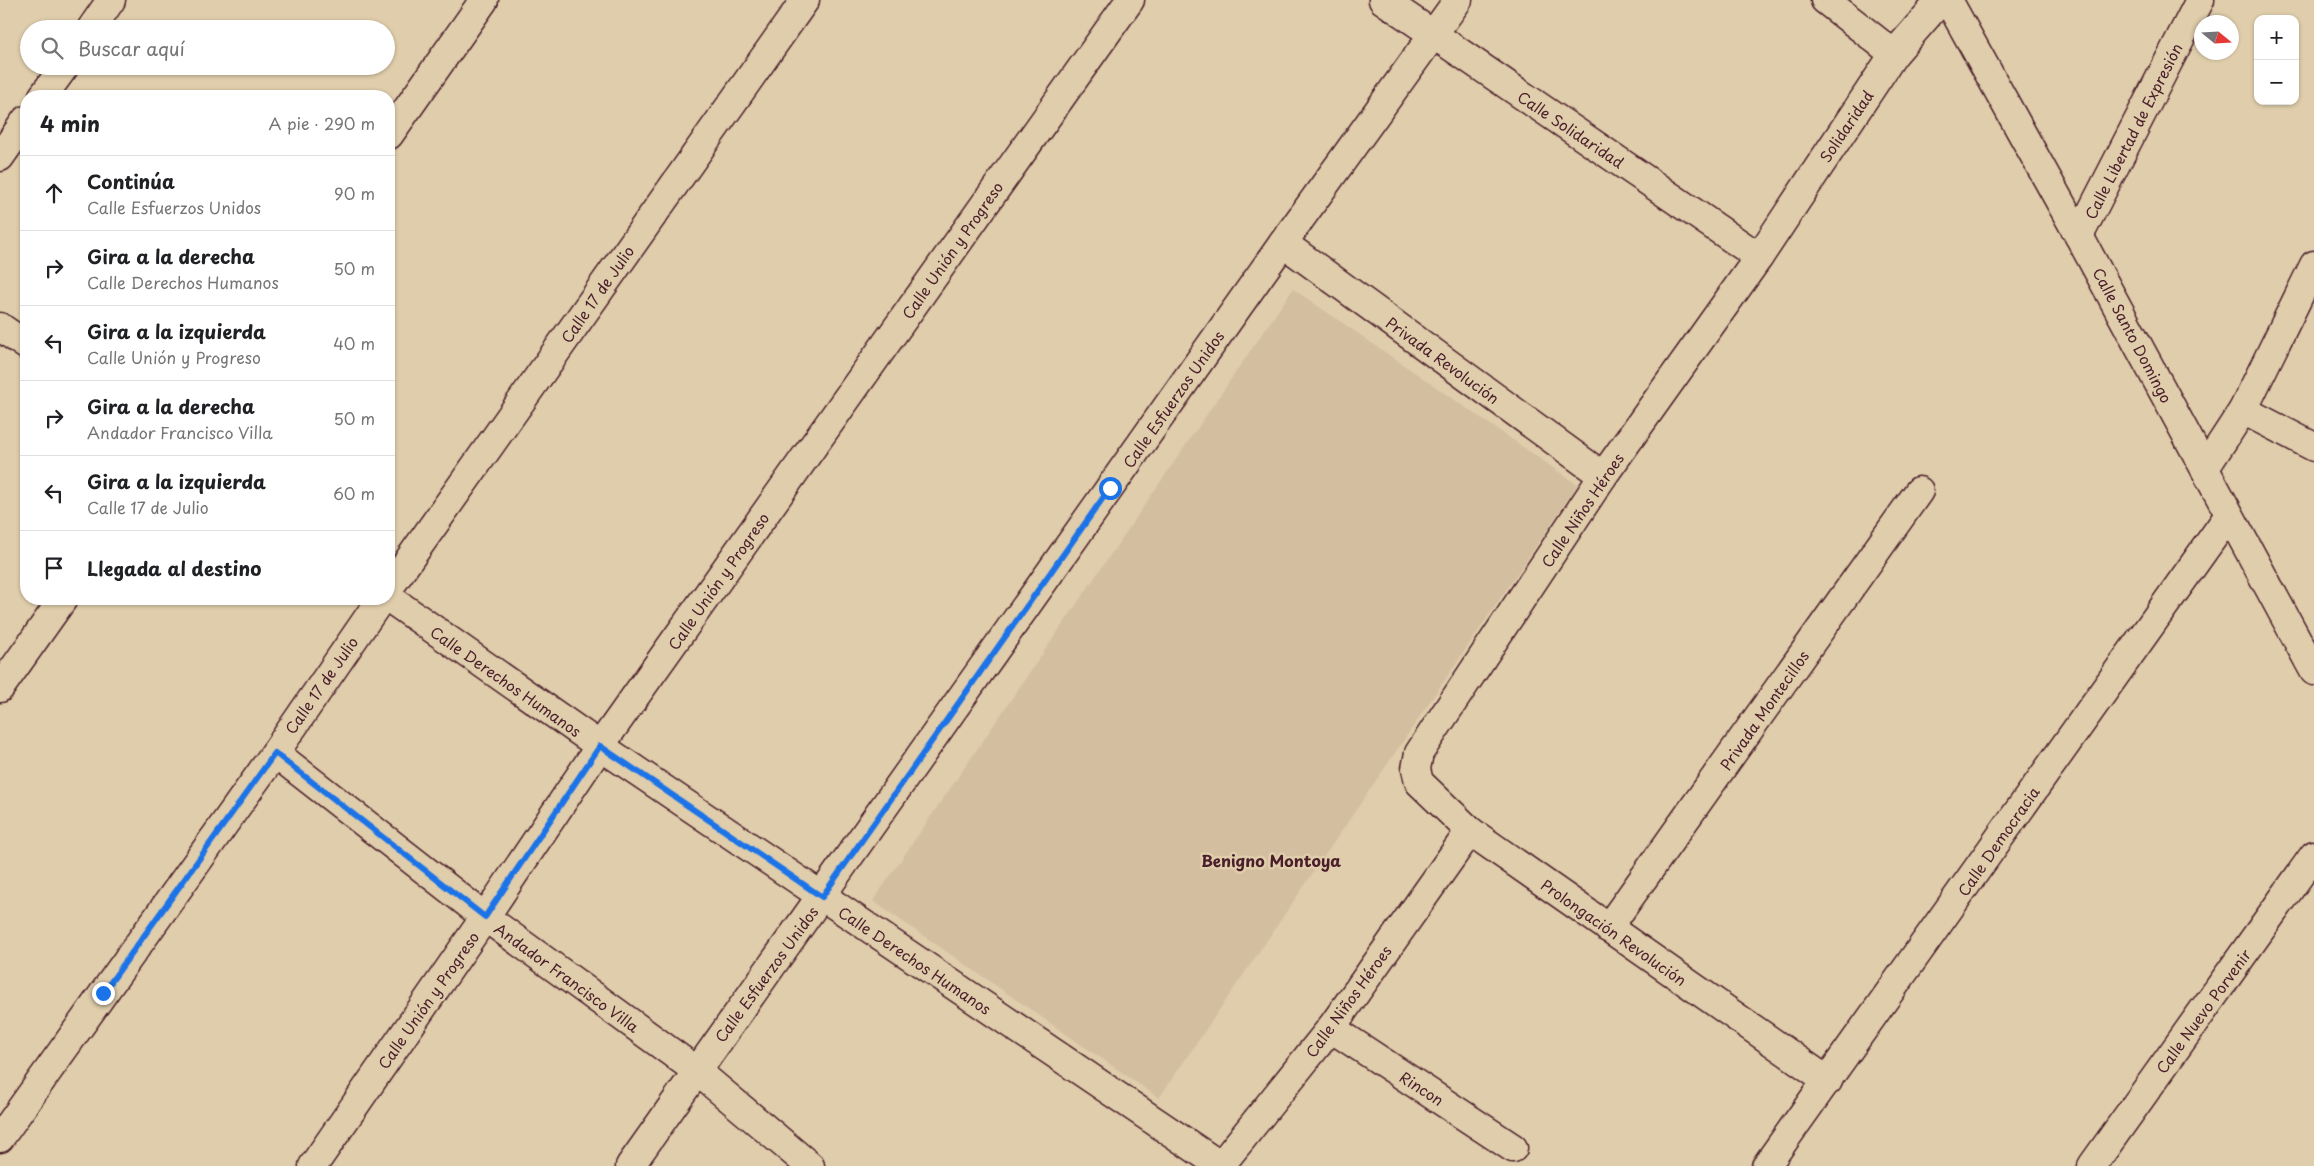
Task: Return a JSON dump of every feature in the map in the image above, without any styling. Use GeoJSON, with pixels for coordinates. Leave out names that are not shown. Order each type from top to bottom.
{"type":"FeatureCollection","features":[{"type":"Feature","properties":{"kind":"street"},"geometry":{"type":"LineString","coordinates":[[98,20],[112,0]]}},
{"type":"Feature","properties":{"kind":"street"},"geometry":{"type":"LineString","coordinates":[[395,126],[484,0]]}},
{"type":"Feature","properties":{"kind":"street","name":"Calle 17 de Julio"},"geometry":{"type":"LineString","coordinates":[[395,580],[805,0]]}},
{"type":"Feature","properties":{"kind":"street","name":"Calle Unión y Progreso"},"geometry":{"type":"LineString","coordinates":[[313,1166],[485,917],[600,746],[1130,0]]}},
{"type":"Feature","properties":{"kind":"street","name":"Calle Solidaridad"},"geometry":{"type":"LineString","coordinates":[[1383,0],[1759,257]]}},
{"type":"Feature","properties":{"kind":"street","name":"Calle Esfuerzos Unidos"},"geometry":{"type":"LineString","coordinates":[[630,1166],[1283,243],[1458,0]]}},
{"type":"Feature","properties":{"kind":"street"},"geometry":{"type":"LineString","coordinates":[[1825,0],[1894,54]]}},
{"type":"Feature","properties":{"kind":"street","name":"Solidaridad"},"geometry":{"type":"LineString","coordinates":[[1759,257],[1894,54],[1941,0]]}},
{"type":"Feature","properties":{"kind":"street","name":"Calle Santo Domingo"},"geometry":{"type":"LineString","coordinates":[[1948,0],[2079,236],[2314,671]]}},
{"type":"Feature","properties":{"kind":"street","name":"Calle Libertad de Expresión"},"geometry":{"type":"LineString","coordinates":[[2079,236],[2200,0]]}},
{"type":"Feature","properties":{"kind":"street"},"geometry":{"type":"LineString","coordinates":[[47,90],[58,75]]}},
{"type":"Feature","properties":{"kind":"street"},"geometry":{"type":"LineString","coordinates":[[0,157],[20,129]]}},
{"type":"Feature","properties":{"kind":"street","name":"Privada Revolución"},"geometry":{"type":"LineString","coordinates":[[1283,243],[1603,476]]}},
{"type":"Feature","properties":{"kind":"street","name":"Calle Niños Héroes"},"geometry":{"type":"LineString","coordinates":[[1416,769],[1420,753],[1603,476],[1759,257]]}},
{"type":"Feature","properties":{"kind":"street"},"geometry":{"type":"LineString","coordinates":[[2205,468],[2243,410],[2314,265]]}},
{"type":"Feature","properties":{"kind":"street"},"geometry":{"type":"LineString","coordinates":[[0,326],[20,341]]}},
{"type":"Feature","properties":{"kind":"street"},"geometry":{"type":"LineString","coordinates":[[2243,410],[2314,447]]}},
{"type":"Feature","properties":{"kind":"street","name":"Privada Montecillos"},"geometry":{"type":"LineString","coordinates":[[1608,928],[1919,491]]}},
{"type":"Feature","properties":{"kind":"street","name":"Calle Democracia"},"geometry":{"type":"LineString","coordinates":[[1766,1166],[2229,515]]}},
{"type":"Feature","properties":{"kind":"street","name":"Calle Derechos Humanos"},"geometry":{"type":"LineString","coordinates":[[395,602],[600,746],[1220,1166]]}},
{"type":"Feature","properties":{"kind":"street"},"geometry":{"type":"LineString","coordinates":[[0,688],[59,605]]}},
{"type":"Feature","properties":{"kind":"street","name":"Calle 17 de Julio"},"geometry":{"type":"LineString","coordinates":[[0,1138],[275,753],[377,605]]}},
{"type":"Feature","properties":{"kind":"street","name":"Andador Francisco Villa"},"geometry":{"type":"LineString","coordinates":[[275,753],[485,917],[697,1071],[810,1166]]}},
{"type":"Feature","properties":{"kind":"street","name":"Prolongación Revolución"},"geometry":{"type":"LineString","coordinates":[[1416,769],[1419,782],[1470,832],[1828,1081]]}},
{"type":"Feature","properties":{"kind":"street","name":"Calle Niños Héroes"},"geometry":{"type":"LineString","coordinates":[[1220,1166],[1331,1028],[1470,832]]}},
{"type":"Feature","properties":{"kind":"street","name":"Calle Nuevo Porvenir"},"geometry":{"type":"LineString","coordinates":[[2092,1166],[2314,855]]}},
{"type":"Feature","properties":{"kind":"street","name":"Rincon"},"geometry":{"type":"LineString","coordinates":[[1331,1028],[1513,1148]]}},
{"type":"Feature","properties":{"kind":"shaded area"},"geometry":{"type":"Polygon","coordinates":[[[1293,289],[1578,485],[1159,1098],[873,901],[1293,289]]]}},
{"type":"Feature","properties":{"kind":"district","name":"Benigno Montoya"},"geometry":{"type":"Point","coordinates":[1271,860]}},
{"type":"Feature","properties":{"kind":"route"},"geometry":{"type":"LineString","coordinates":[[103,993],[275,753],[485,917],[600,746],[822,897],[1110,488]]}}]}
